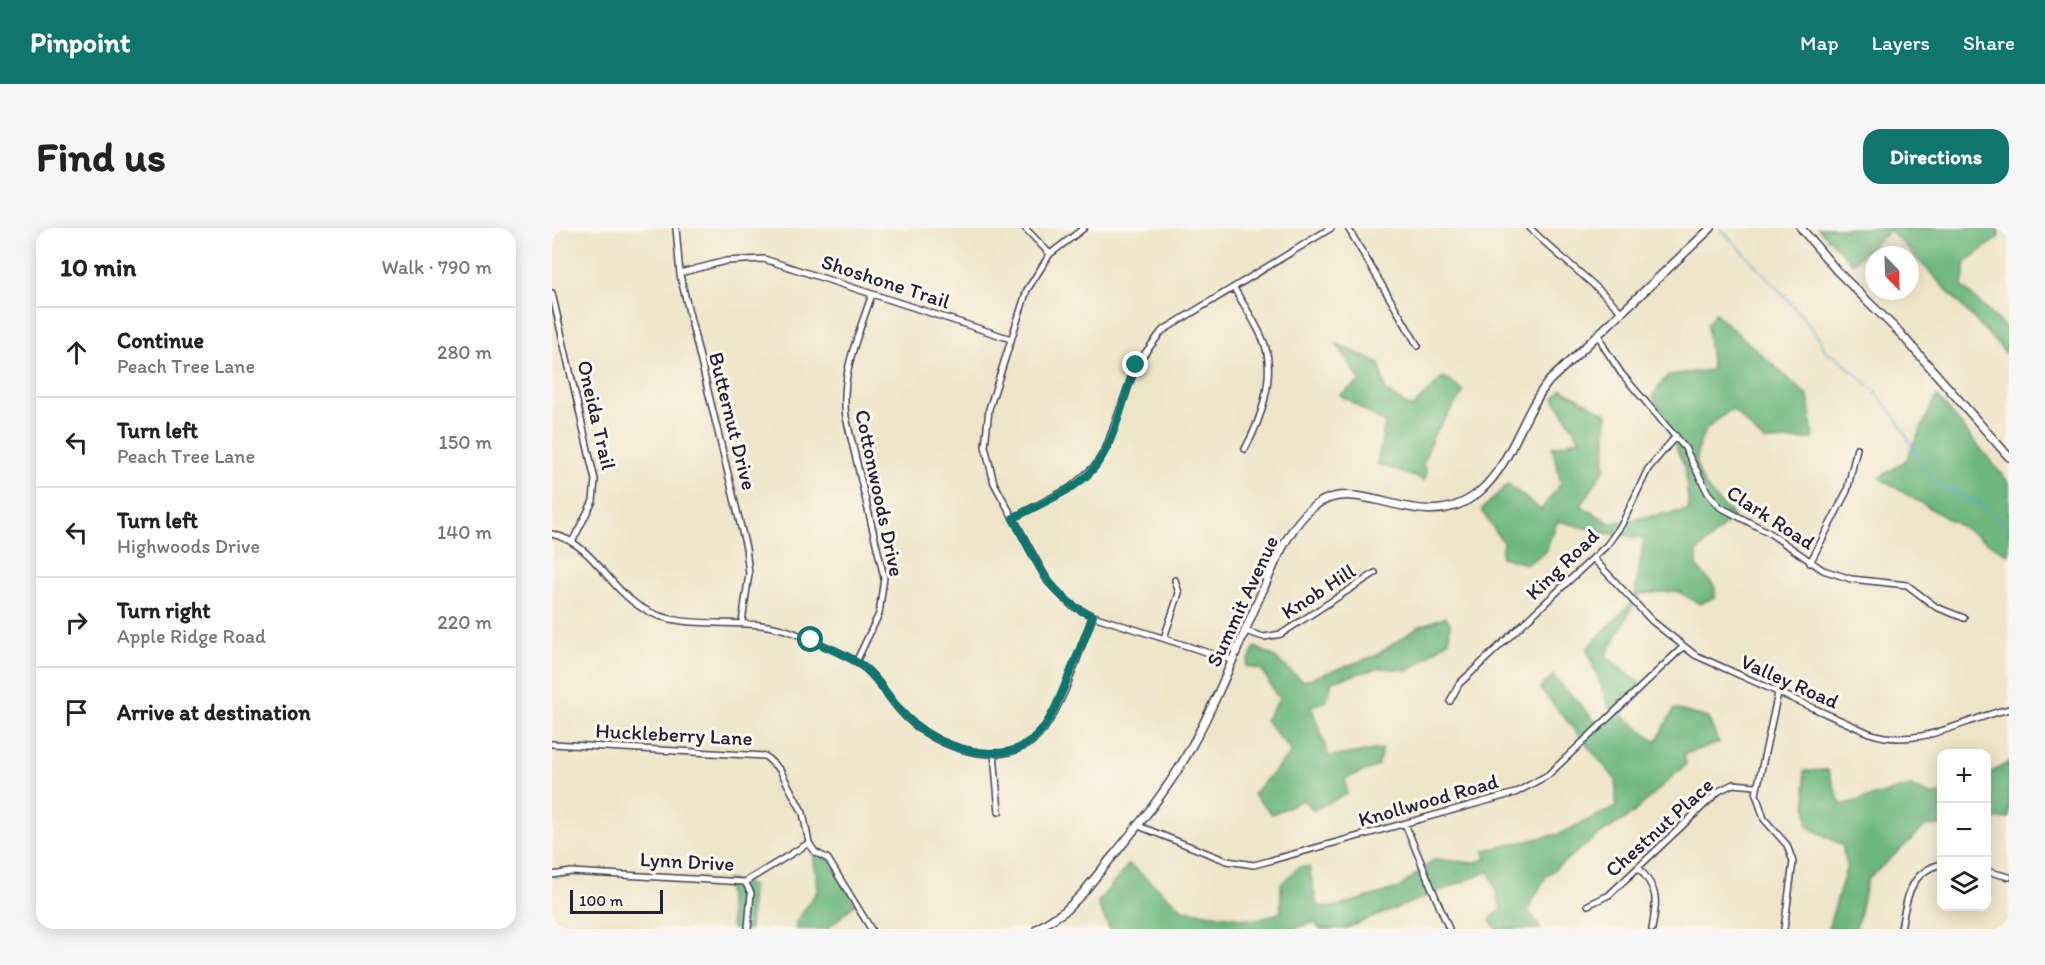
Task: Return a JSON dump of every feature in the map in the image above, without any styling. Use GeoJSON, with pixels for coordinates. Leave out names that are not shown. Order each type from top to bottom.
{"type":"FeatureCollection","features":[{"type":"Feature","properties":{"kind":"street","name":"Butternut Drive"},"geometry":{"type":"LineString","coordinates":[[676,228],[680,273],[746,548],[749,574],[742,622]]}},
{"type":"Feature","properties":{"kind":"street"},"geometry":{"type":"LineString","coordinates":[[1025,228],[1050,254]]}},
{"type":"Feature","properties":{"kind":"street"},"geometry":{"type":"LineString","coordinates":[[1084,228],[1050,254],[1027,290],[989,409],[984,433],[989,471],[1055,591],[1072,606],[1093,616],[1232,660]]}},
{"type":"Feature","properties":{"kind":"street"},"geometry":{"type":"LineString","coordinates":[[1013,518],[1070,488],[1088,475],[1107,448],[1130,377],[1143,352],[1173,324],[1331,228]]}},
{"type":"Feature","properties":{"kind":"street"},"geometry":{"type":"LineString","coordinates":[[1348,228],[1418,346]]}},
{"type":"Feature","properties":{"kind":"street"},"geometry":{"type":"LineString","coordinates":[[1530,228],[1558,256],[1594,282],[1620,311]]}},
{"type":"Feature","properties":{"kind":"street","name":"Summit Avenue"},"geometry":{"type":"LineString","coordinates":[[1037,929],[1075,903],[1136,825],[1189,751],[1279,555],[1311,508],[1327,499],[1346,495],[1433,511],[1458,505],[1471,498],[1495,474],[1539,393],[1561,368],[1711,228]]}},
{"type":"Feature","properties":{"kind":"street"},"geometry":{"type":"LineString","coordinates":[[1801,228],[1837,271],[1900,333],[2009,457]]}},
{"type":"Feature","properties":{"kind":"street","name":"Shoshone Trail"},"geometry":{"type":"LineString","coordinates":[[680,273],[726,261],[764,260],[1011,339]]}},
{"type":"Feature","properties":{"kind":"street"},"geometry":{"type":"LineString","coordinates":[[1234,288],[1261,335],[1269,367],[1266,390],[1257,421],[1245,448]]}},
{"type":"Feature","properties":{"kind":"street","name":"Oneida Trail"},"geometry":{"type":"LineString","coordinates":[[552,293],[595,480],[593,501],[572,542]]}},
{"type":"Feature","properties":{"kind":"street","name":"Cottonwoods Drive"},"geometry":{"type":"LineString","coordinates":[[856,662],[879,614],[884,577],[846,417],[844,390],[848,365],[872,294]]}},
{"type":"Feature","properties":{"kind":"street","name":"Clark Road"},"geometry":{"type":"LineString","coordinates":[[1598,333],[1621,374],[1676,436],[1692,460],[1708,493],[1720,507],[1779,538],[1810,563],[1851,579],[1907,585],[1936,608],[1964,618]]}},
{"type":"Feature","properties":{"kind":"street","name":"King Road"},"geometry":{"type":"LineString","coordinates":[[1450,701],[1459,684],[1615,535],[1648,469],[1676,436]]}},
{"type":"Feature","properties":{"kind":"street"},"geometry":{"type":"LineString","coordinates":[[1810,563],[1847,491],[1857,448]]}},
{"type":"Feature","properties":{"kind":"street"},"geometry":{"type":"LineString","coordinates":[[552,534],[572,542],[588,554],[624,595],[651,613],[682,621],[742,622],[790,631],[856,662],[873,676],[900,712],[921,730],[957,747],[994,753],[1024,747],[1044,728],[1059,702],[1093,616]]}},
{"type":"Feature","properties":{"kind":"street","name":"Valley Road"},"geometry":{"type":"LineString","coordinates":[[1593,558],[1652,621],[1683,647],[1712,664],[1869,734],[1892,740],[1924,737],[2009,709]]}},
{"type":"Feature","properties":{"kind":"street","name":"Knob Hill"},"geometry":{"type":"LineString","coordinates":[[1245,631],[1264,637],[1281,634],[1375,573]]}},
{"type":"Feature","properties":{"kind":"street"},"geometry":{"type":"LineString","coordinates":[[1164,638],[1179,593],[1175,580]]}},
{"type":"Feature","properties":{"kind":"street","name":"Knollwood Road"},"geometry":{"type":"LineString","coordinates":[[1136,825],[1227,861],[1254,865],[1515,793],[1538,782],[1683,647]]}},
{"type":"Feature","properties":{"kind":"street"},"geometry":{"type":"LineString","coordinates":[[1778,693],[1756,786],[1760,811],[1787,845],[1793,862],[1784,929]]}},
{"type":"Feature","properties":{"kind":"street","name":"Huckleberry Lane"},"geometry":{"type":"LineString","coordinates":[[552,744],[765,756],[780,770],[804,813],[809,843]]}},
{"type":"Feature","properties":{"kind":"street"},"geometry":{"type":"LineString","coordinates":[[994,753],[999,812]]}},
{"type":"Feature","properties":{"kind":"street","name":"Chestnut Place"},"geometry":{"type":"LineString","coordinates":[[1588,905],[1609,895],[1719,791],[1733,784],[1756,786]]}},
{"type":"Feature","properties":{"kind":"street"},"geometry":{"type":"LineString","coordinates":[[1405,824],[1449,929]]}},
{"type":"Feature","properties":{"kind":"street"},"geometry":{"type":"LineString","coordinates":[[809,843],[815,852],[828,859],[871,929]]}},
{"type":"Feature","properties":{"kind":"street","name":"Lynn Drive"},"geometry":{"type":"LineString","coordinates":[[552,875],[571,872],[745,882],[809,843]]}},
{"type":"Feature","properties":{"kind":"street"},"geometry":{"type":"LineString","coordinates":[[1901,929],[1911,887],[1922,873],[1937,866]]}},
{"type":"Feature","properties":{"kind":"street"},"geometry":{"type":"LineString","coordinates":[[1639,868],[1651,882],[1656,896],[1652,929]]}},
{"type":"Feature","properties":{"kind":"street"},"geometry":{"type":"LineString","coordinates":[[1991,872],[2009,877]]}},
{"type":"Feature","properties":{"kind":"street"},"geometry":{"type":"LineString","coordinates":[[745,882],[751,893],[748,929]]}},
{"type":"Feature","properties":{"kind":"green space"},"geometry":{"type":"Polygon","coordinates":[[[1818,228],[1998,228],[1999,237],[1966,262],[1962,286],[2009,331],[2009,356],[1919,261],[1919,246],[1905,246],[1890,230],[1872,246],[1865,246],[1865,252],[1852,263],[1818,228]]]}},
{"type":"Feature","properties":{"kind":"green space"},"geometry":{"type":"Polygon","coordinates":[[[1715,313],[1808,396],[1813,439],[1764,441],[1732,409],[1706,430],[1699,444],[1697,456],[1701,478],[1715,498],[1734,516],[1697,552],[1697,567],[1715,587],[1715,597],[1700,604],[1677,591],[1639,594],[1606,656],[1645,688],[1618,711],[1656,742],[1674,709],[1708,718],[1719,743],[1684,754],[1686,764],[1631,815],[1596,837],[1546,876],[1528,910],[1541,929],[1496,929],[1490,920],[1501,909],[1490,871],[1344,929],[1319,929],[1315,922],[1292,929],[1110,929],[1097,903],[1129,864],[1184,910],[1257,920],[1281,912],[1281,884],[1299,867],[1309,867],[1317,906],[1335,907],[1399,888],[1435,859],[1473,863],[1486,859],[1484,850],[1559,834],[1616,807],[1616,780],[1540,688],[1553,676],[1600,726],[1612,715],[1587,649],[1634,600],[1644,538],[1610,534],[1558,521],[1544,554],[1526,564],[1501,557],[1503,542],[1481,510],[1508,484],[1541,510],[1561,483],[1552,447],[1580,439],[1554,398],[1562,389],[1607,414],[1605,468],[1581,506],[1610,523],[1689,510],[1685,468],[1653,395],[1668,375],[1712,370],[1707,325],[1715,313]]]}},
{"type":"Feature","properties":{"kind":"green space"},"geometry":{"type":"Polygon","coordinates":[[[1337,344],[1380,364],[1385,391],[1412,408],[1443,377],[1464,391],[1433,436],[1423,464],[1427,473],[1424,480],[1377,464],[1385,423],[1340,395],[1361,381],[1337,344]]]}},
{"type":"Feature","properties":{"kind":"green space"},"geometry":{"type":"Polygon","coordinates":[[[1937,396],[2009,483],[2009,555],[1879,478],[1906,460],[1937,396]]]}},
{"type":"Feature","properties":{"kind":"green space"},"geometry":{"type":"Polygon","coordinates":[[[1446,617],[1450,623],[1449,640],[1410,670],[1379,668],[1332,681],[1327,701],[1311,706],[1329,757],[1382,749],[1378,766],[1345,779],[1347,794],[1313,810],[1303,800],[1272,814],[1253,794],[1292,752],[1265,720],[1279,700],[1262,670],[1246,666],[1255,647],[1271,655],[1303,681],[1375,656],[1420,626],[1446,617]]]}},
{"type":"Feature","properties":{"kind":"green space"},"geometry":{"type":"Polygon","coordinates":[[[2009,762],[2009,818],[1991,820],[1991,773],[2009,762]]]}},
{"type":"Feature","properties":{"kind":"green space"},"geometry":{"type":"Polygon","coordinates":[[[1828,770],[1841,805],[1911,786],[1930,795],[1937,794],[1937,825],[1926,826],[1867,880],[1856,929],[1828,929],[1847,866],[1842,845],[1808,827],[1804,771],[1828,770]]]}},
{"type":"Feature","properties":{"kind":"green space"},"geometry":{"type":"Polygon","coordinates":[[[813,852],[828,856],[856,903],[827,929],[796,929],[796,922],[818,890],[813,852]]]}},
{"type":"Feature","properties":{"kind":"green space"},"geometry":{"type":"Polygon","coordinates":[[[726,880],[752,885],[750,929],[732,929],[726,880]]]}},
{"type":"Feature","properties":{"kind":"waterway"},"geometry":{"type":"LineString","coordinates":[[1720,228],[1787,298],[1819,338],[1826,352],[1838,358],[1874,390],[1895,416],[1926,471],[1940,486],[1982,504],[2009,527]]}},
{"type":"Feature","properties":{"kind":"route"},"geometry":{"type":"LineString","coordinates":[[811,640],[849,657],[866,669],[900,712],[932,737],[971,751],[994,753],[1014,751],[1032,741],[1044,728],[1059,702],[1093,616],[1072,606],[1055,591],[1013,518],[1070,488],[1088,475],[1107,448],[1136,365]]}}]}
